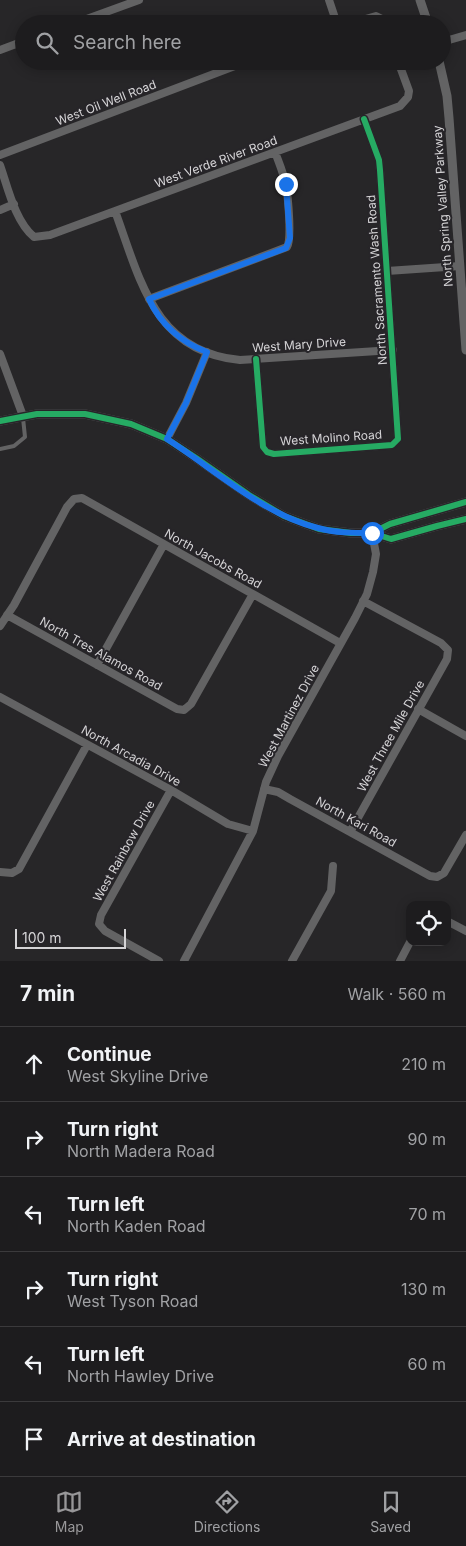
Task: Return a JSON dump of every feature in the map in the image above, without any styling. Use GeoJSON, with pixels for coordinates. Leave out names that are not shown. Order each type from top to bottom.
{"type":"FeatureCollection","features":[{"type":"Feature","properties":{"kind":"street"},"geometry":{"type":"LineString","coordinates":[[98,15],[139,0]]}},
{"type":"Feature","properties":{"kind":"street"},"geometry":{"type":"LineString","coordinates":[[329,0],[335,15]]}},
{"type":"Feature","properties":{"kind":"street"},"geometry":{"type":"LineString","coordinates":[[420,0],[425,15]]}},
{"type":"Feature","properties":{"kind":"street"},"geometry":{"type":"LineString","coordinates":[[451,39],[466,35]]}},
{"type":"Feature","properties":{"kind":"street"},"geometry":{"type":"LineString","coordinates":[[0,50],[15,45]]}},
{"type":"Feature","properties":{"kind":"street","name":"West Oil Well Road"},"geometry":{"type":"LineString","coordinates":[[0,155],[224,70]]}},
{"type":"Feature","properties":{"kind":"street","name":"West Verde River Road"},"geometry":{"type":"LineString","coordinates":[[14,204],[27,231],[34,237],[50,235],[400,106],[408,97],[409,91],[401,70]]}},
{"type":"Feature","properties":{"kind":"street","name":"North Spring Valley Parkway"},"geometry":{"type":"LineString","coordinates":[[441,70],[449,111],[463,266],[466,350]]}},
{"type":"Feature","properties":{"kind":"street","name":"North Sacramento Wash Road"},"geometry":{"type":"LineString","coordinates":[[364,119],[379,160],[399,435],[396,442]]}},
{"type":"Feature","properties":{"kind":"street"},"geometry":{"type":"LineString","coordinates":[[149,299],[283,250],[288,245],[290,238],[286,184],[275,152]]}},
{"type":"Feature","properties":{"kind":"street"},"geometry":{"type":"LineString","coordinates":[[0,165],[14,204],[0,210]]}},
{"type":"Feature","properties":{"kind":"street","name":"West Mary Drive"},"geometry":{"type":"LineString","coordinates":[[115,212],[155,311],[172,331],[188,344],[231,359],[256,360],[393,350]]}},
{"type":"Feature","properties":{"kind":"street"},"geometry":{"type":"LineString","coordinates":[[387,271],[463,266]]}},
{"type":"Feature","properties":{"kind":"street"},"geometry":{"type":"LineString","coordinates":[[167,439],[186,403],[207,352]]}},
{"type":"Feature","properties":{"kind":"street"},"geometry":{"type":"LineString","coordinates":[[0,354],[2,366],[23,416]]}},
{"type":"Feature","properties":{"kind":"street","name":"West Molino Road"},"geometry":{"type":"LineString","coordinates":[[256,360],[263,447],[267,452],[274,454],[382,446],[392,445],[396,442]]}},
{"type":"Feature","properties":{"kind":"street"},"geometry":{"type":"LineString","coordinates":[[0,421],[37,414],[85,414],[131,424],[167,439],[249,495],[284,516],[319,529],[351,533],[372,533],[390,539],[466,519]]}},
{"type":"Feature","properties":{"kind":"street","name":"North Jacobs Road"},"geometry":{"type":"LineString","coordinates":[[7,615],[67,507],[74,499],[82,498],[340,643]]}},
{"type":"Feature","properties":{"kind":"street"},"geometry":{"type":"LineString","coordinates":[[372,533],[390,524],[466,502]]}},
{"type":"Feature","properties":{"kind":"street","name":"West Martinez Drive"},"geometry":{"type":"LineString","coordinates":[[184,961],[254,831],[264,788],[278,756],[363,602],[373,572],[376,554],[372,533]]}},
{"type":"Feature","properties":{"kind":"street"},"geometry":{"type":"LineString","coordinates":[[97,665],[164,544]]}},
{"type":"Feature","properties":{"kind":"street","name":"North Tres Alamos Road"},"geometry":{"type":"LineString","coordinates":[[7,615],[177,709],[184,710],[191,704],[253,594]]}},
{"type":"Feature","properties":{"kind":"street","name":"West Three Mile Drive"},"geometry":{"type":"LineString","coordinates":[[350,832],[447,659],[448,650],[441,643],[363,602]]}},
{"type":"Feature","properties":{"kind":"street"},"geometry":{"type":"LineString","coordinates":[[0,626],[7,615]]}},
{"type":"Feature","properties":{"kind":"street"},"geometry":{"type":"LineString","coordinates":[[0,708],[2,698]]}},
{"type":"Feature","properties":{"kind":"street","name":"North Arcadia Drive"},"geometry":{"type":"LineString","coordinates":[[2,698],[171,790],[228,824],[254,831]]}},
{"type":"Feature","properties":{"kind":"street"},"geometry":{"type":"LineString","coordinates":[[418,709],[466,736]]}},
{"type":"Feature","properties":{"kind":"street"},"geometry":{"type":"LineString","coordinates":[[0,872],[12,873],[19,869],[87,744]]}},
{"type":"Feature","properties":{"kind":"street","name":"North Kari Road"},"geometry":{"type":"LineString","coordinates":[[264,788],[278,792],[430,876],[437,877],[444,874],[466,834]]}},
{"type":"Feature","properties":{"kind":"street","name":"West Rainbow Drive"},"geometry":{"type":"LineString","coordinates":[[159,961],[105,931],[99,924],[101,915],[171,790]]}},
{"type":"Feature","properties":{"kind":"street"},"geometry":{"type":"LineString","coordinates":[[292,961],[331,892],[333,866]]}},
{"type":"Feature","properties":{"kind":"street"},"geometry":{"type":"LineString","coordinates":[[451,922],[466,931]]}},
{"type":"Feature","properties":{"kind":"street"},"geometry":{"type":"LineString","coordinates":[[400,961],[408,946]]}},
{"type":"Feature","properties":{"kind":"lane"},"geometry":{"type":"LineString","coordinates":[[0,449],[14,446],[25,437],[23,416]]}},
{"type":"Feature","properties":{"kind":"cycle path"},"geometry":{"type":"LineString","coordinates":[[256,359],[263,447],[267,452],[274,454],[392,445],[398,439],[379,160],[364,119]]}},
{"type":"Feature","properties":{"kind":"cycle path"},"geometry":{"type":"LineString","coordinates":[[0,421],[37,414],[85,414],[131,424],[167,439],[249,495],[284,516],[319,529],[351,533],[372,533],[391,539],[466,519]]}},
{"type":"Feature","properties":{"kind":"cycle path"},"geometry":{"type":"LineString","coordinates":[[372,533],[390,524],[466,502]]}},
{"type":"Feature","properties":{"kind":"route"},"geometry":{"type":"LineString","coordinates":[[286,184],[290,241],[286,248],[149,299],[155,311],[172,331],[188,344],[207,352],[186,403],[167,439],[249,495],[284,516],[319,529],[351,533],[372,533]]}}]}
